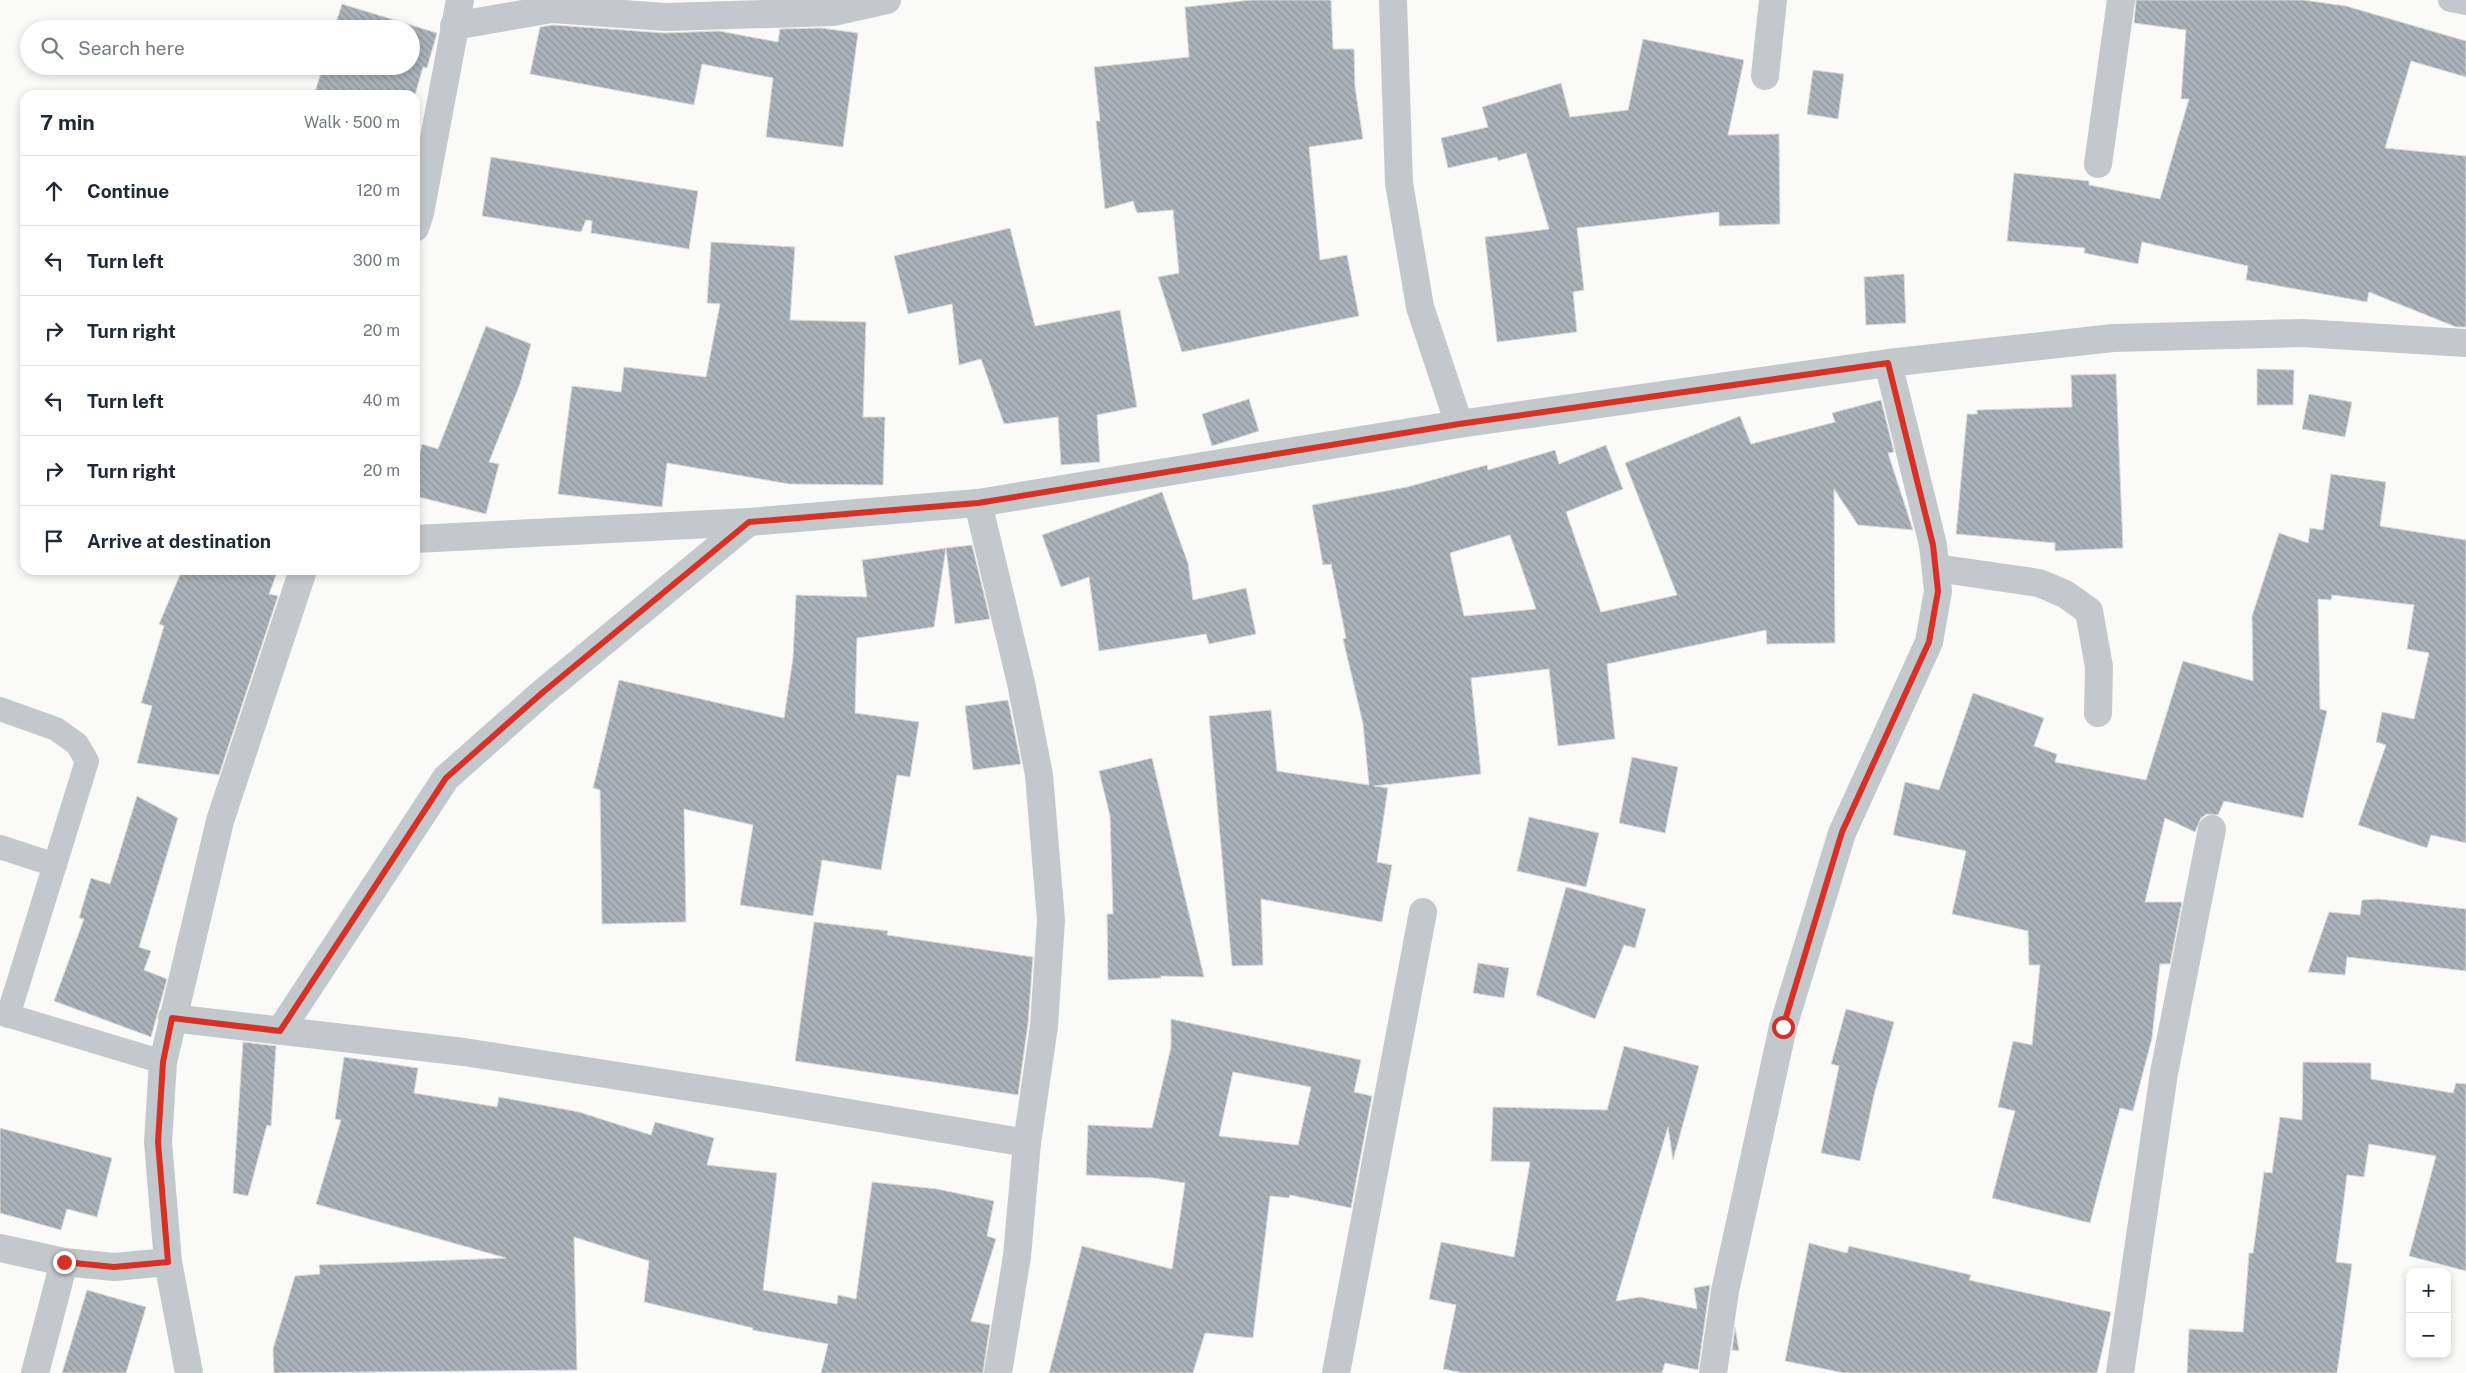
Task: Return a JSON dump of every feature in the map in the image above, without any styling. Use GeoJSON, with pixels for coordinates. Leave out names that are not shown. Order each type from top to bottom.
{"type":"FeatureCollection","features":[{"type":"Feature","properties":{"kind":"street"},"geometry":{"type":"LineString","coordinates":[[420,213],[457,13],[552,9],[676,17],[833,12],[887,0]]}},
{"type":"Feature","properties":{"kind":"street"},"geometry":{"type":"LineString","coordinates":[[1393,0],[1399,184],[1420,307],[1459,424]]}},
{"type":"Feature","properties":{"kind":"street"},"geometry":{"type":"LineString","coordinates":[[1765,76],[1773,0]]}},
{"type":"Feature","properties":{"kind":"street"},"geometry":{"type":"LineString","coordinates":[[2098,164],[2121,0]]}},
{"type":"Feature","properties":{"kind":"street"},"geometry":{"type":"LineString","coordinates":[[420,539],[749,522],[978,503],[1459,424],[1888,363],[2113,338],[2302,333],[2466,343]]}},
{"type":"Feature","properties":{"kind":"street"},"geometry":{"type":"LineString","coordinates":[[1713,1373],[1725,1291],[1783,1027],[1842,832],[1929,642],[1938,591],[1933,545],[1888,363]]}},
{"type":"Feature","properties":{"kind":"street"},"geometry":{"type":"LineString","coordinates":[[978,503],[1021,682],[1039,775],[1051,920],[1044,1026],[1027,1144],[1017,1256],[998,1373]]}},
{"type":"Feature","properties":{"kind":"street"},"geometry":{"type":"LineString","coordinates":[[280,1031],[446,778],[542,693],[749,522]]}},
{"type":"Feature","properties":{"kind":"street"},"geometry":{"type":"LineString","coordinates":[[1936,568],[2039,583],[2065,594],[2089,611],[2099,667],[2098,713]]}},
{"type":"Feature","properties":{"kind":"street"},"geometry":{"type":"LineString","coordinates":[[188,1373],[168,1262],[158,1142],[163,1062],[220,821],[301,575]]}},
{"type":"Feature","properties":{"kind":"street"},"geometry":{"type":"LineString","coordinates":[[2120,1373],[2164,1074],[2212,829]]}},
{"type":"Feature","properties":{"kind":"street"},"geometry":{"type":"LineString","coordinates":[[1336,1373],[1423,912]]}},
{"type":"Feature","properties":{"kind":"street"},"geometry":{"type":"LineString","coordinates":[[172,1018],[464,1052],[760,1098],[1027,1144]]}},
{"type":"Feature","properties":{"kind":"street"},"geometry":{"type":"LineString","coordinates":[[0,1248],[64,1262],[114,1267],[168,1262]]}},
{"type":"Feature","properties":{"kind":"street"},"geometry":{"type":"LineString","coordinates":[[35,1373],[64,1262]]}},
{"type":"Feature","properties":{"kind":"lane"},"geometry":{"type":"LineString","coordinates":[[2450,0],[2466,3]]}},
{"type":"Feature","properties":{"kind":"lane"},"geometry":{"type":"LineString","coordinates":[[0,709],[56,729],[77,744],[87,761],[55,865],[4,1014],[163,1062]]}},
{"type":"Feature","properties":{"kind":"lane"},"geometry":{"type":"LineString","coordinates":[[0,847],[55,865]]}},
{"type":"Feature","properties":{"kind":"building"},"geometry":{"type":"Polygon","coordinates":[[[1251,0],[1331,0],[1333,49],[1354,49],[1355,87],[1363,139],[1309,147],[1320,260],[1347,255],[1359,316],[1182,352],[1158,277],[1179,273],[1173,210],[1137,213],[1133,201],[1105,209],[1096,121],[1100,121],[1094,67],[1189,57],[1185,7],[1251,0]]]}},
{"type":"Feature","properties":{"kind":"building"},"geometry":{"type":"Polygon","coordinates":[[[2136,0],[2303,0],[2346,6],[2466,41],[2466,77],[2411,61],[2385,148],[2466,156],[2466,327],[2456,327],[2369,292],[2367,302],[2246,280],[2248,266],[2142,242],[2138,264],[2084,253],[2085,248],[2007,241],[2014,173],[2089,181],[2089,185],[2160,199],[2189,99],[2181,99],[2186,30],[2134,23],[2136,0]]]}},
{"type":"Feature","properties":{"kind":"building"},"geometry":{"type":"Polygon","coordinates":[[[342,4],[394,20],[337,20],[342,4]]]}},
{"type":"Feature","properties":{"kind":"building"},"geometry":{"type":"Polygon","coordinates":[[[553,25],[665,33],[719,31],[778,42],[780,29],[821,28],[858,33],[843,147],[766,137],[773,78],[702,64],[694,105],[530,74],[540,27],[553,25]]]}},
{"type":"Feature","properties":{"kind":"building"},"geometry":{"type":"Polygon","coordinates":[[[420,28],[437,33],[427,68],[423,67],[416,90],[316,90],[320,75],[420,75],[420,28]]]}},
{"type":"Feature","properties":{"kind":"building"},"geometry":{"type":"Polygon","coordinates":[[[1643,39],[1744,60],[1728,135],[1779,134],[1780,224],[1719,226],[1719,212],[1577,228],[1584,290],[1573,292],[1577,332],[1497,342],[1485,237],[1549,229],[1526,153],[1498,161],[1497,157],[1448,168],[1441,138],[1488,127],[1482,107],[1561,83],[1570,117],[1628,110],[1643,39]]]}},
{"type":"Feature","properties":{"kind":"building"},"geometry":{"type":"Polygon","coordinates":[[[1813,70],[1844,74],[1838,119],[1807,114],[1813,70]]]}},
{"type":"Feature","properties":{"kind":"building"},"geometry":{"type":"Polygon","coordinates":[[[491,157],[698,191],[689,249],[591,233],[592,221],[586,220],[581,232],[482,216],[491,157]]]}},
{"type":"Feature","properties":{"kind":"building"},"geometry":{"type":"Polygon","coordinates":[[[1010,228],[1035,326],[1120,310],[1137,407],[1097,415],[1100,462],[1061,465],[1058,417],[1004,424],[981,359],[959,365],[952,304],[908,314],[894,256],[1010,228]]]}},
{"type":"Feature","properties":{"kind":"building"},"geometry":{"type":"Polygon","coordinates":[[[711,242],[795,247],[790,320],[866,322],[863,417],[885,417],[883,485],[789,484],[667,463],[662,507],[558,494],[572,386],[621,392],[624,367],[706,377],[720,304],[707,303],[711,242]]]}},
{"type":"Feature","properties":{"kind":"building"},"geometry":{"type":"Polygon","coordinates":[[[1904,274],[1906,323],[1866,325],[1864,277],[1904,274]]]}},
{"type":"Feature","properties":{"kind":"building"},"geometry":{"type":"Polygon","coordinates":[[[486,326],[531,344],[520,384],[489,462],[499,464],[486,514],[420,497],[420,452],[422,444],[438,449],[486,326]]]}},
{"type":"Feature","properties":{"kind":"building"},"geometry":{"type":"Polygon","coordinates":[[[2257,369],[2294,370],[2293,405],[2257,405],[2257,369]]]}},
{"type":"Feature","properties":{"kind":"building"},"geometry":{"type":"Polygon","coordinates":[[[2116,374],[2123,548],[2055,551],[2055,543],[1956,534],[1967,414],[1977,414],[1977,410],[2072,407],[2071,375],[2116,374]]]}},
{"type":"Feature","properties":{"kind":"building"},"geometry":{"type":"Polygon","coordinates":[[[2309,394],[2352,402],[2345,437],[2302,429],[2309,394]]]}},
{"type":"Feature","properties":{"kind":"building"},"geometry":{"type":"Polygon","coordinates":[[[1249,399],[1259,431],[1212,446],[1202,414],[1249,399]]]}},
{"type":"Feature","properties":{"kind":"building"},"geometry":{"type":"Polygon","coordinates":[[[1881,400],[1894,452],[1888,453],[1913,530],[1858,525],[1834,489],[1835,643],[1767,644],[1766,630],[1607,664],[1615,739],[1558,746],[1549,669],[1471,678],[1481,774],[1374,786],[1388,788],[1377,862],[1392,865],[1382,922],[1261,899],[1263,965],[1232,966],[1209,716],[1271,710],[1277,771],[1369,785],[1363,724],[1343,639],[1346,638],[1331,564],[1323,565],[1312,505],[1407,487],[1487,465],[1488,470],[1555,450],[1559,464],[1606,445],[1623,489],[1566,512],[1601,612],[1677,595],[1625,463],[1740,416],[1751,444],[1835,422],[1832,413],[1881,400]],[[1510,535],[1450,553],[1464,616],[1536,609],[1510,535]]]}},
{"type":"Feature","properties":{"kind":"building"},"geometry":{"type":"Polygon","coordinates":[[[2331,474],[2386,482],[2380,526],[2466,540],[2466,843],[2431,835],[2427,848],[2358,825],[2386,745],[2376,742],[2382,712],[2414,719],[2429,653],[2407,649],[2414,605],[2332,595],[2331,600],[2318,599],[2320,709],[2327,711],[2303,818],[2224,801],[2218,815],[2207,814],[2201,818],[2195,832],[2165,818],[2145,902],[2182,902],[2170,964],[2160,964],[2152,1038],[2133,1111],[2120,1108],[2090,1223],[1992,1198],[2015,1111],[1998,1107],[2013,1041],[2032,1045],[2040,965],[2029,965],[2028,931],[1952,914],[1966,851],[1893,835],[1905,782],[1939,790],[1973,693],[2044,718],[2034,746],[2057,754],[2055,762],[2146,780],[2183,661],[2253,681],[2252,616],[2279,533],[2308,543],[2310,528],[2323,530],[2331,474]]]}},
{"type":"Feature","properties":{"kind":"building"},"geometry":{"type":"Polygon","coordinates":[[[1162,492],[1188,563],[1193,600],[1246,588],[1256,634],[1209,644],[1206,634],[1099,651],[1089,577],[1061,587],[1042,535],[1162,492]]]}},
{"type":"Feature","properties":{"kind":"building"},"geometry":{"type":"Polygon","coordinates":[[[972,545],[990,619],[955,624],[946,548],[972,545]]]}},
{"type":"Feature","properties":{"kind":"building"},"geometry":{"type":"Polygon","coordinates":[[[946,548],[934,627],[857,638],[855,713],[919,722],[910,777],[897,775],[881,870],[822,860],[813,916],[740,905],[753,825],[684,809],[686,922],[602,924],[600,790],[593,788],[619,680],[784,718],[793,658],[796,595],[867,597],[862,560],[946,548]]]}},
{"type":"Feature","properties":{"kind":"building"},"geometry":{"type":"Polygon","coordinates":[[[180,575],[276,575],[269,594],[278,596],[219,775],[137,763],[152,706],[141,703],[164,626],[159,624],[180,575]]]}},
{"type":"Feature","properties":{"kind":"building"},"geometry":{"type":"Polygon","coordinates":[[[1008,700],[1021,764],[973,770],[965,706],[1008,700]]]}},
{"type":"Feature","properties":{"kind":"building"},"geometry":{"type":"Polygon","coordinates":[[[1632,757],[1678,767],[1665,833],[1619,823],[1632,757]]]}},
{"type":"Feature","properties":{"kind":"building"},"geometry":{"type":"Polygon","coordinates":[[[1152,758],[1204,977],[1161,976],[1161,978],[1108,980],[1107,914],[1113,914],[1110,816],[1099,771],[1152,758]]]}},
{"type":"Feature","properties":{"kind":"building"},"geometry":{"type":"Polygon","coordinates":[[[137,796],[178,818],[139,947],[151,951],[144,970],[167,979],[151,1037],[54,1001],[84,919],[79,918],[91,878],[110,884],[137,796]]]}},
{"type":"Feature","properties":{"kind":"building"},"geometry":{"type":"Polygon","coordinates":[[[1529,817],[1599,833],[1586,887],[1517,871],[1529,817]]]}},
{"type":"Feature","properties":{"kind":"building"},"geometry":{"type":"Polygon","coordinates":[[[1566,887],[1646,909],[1635,948],[1624,945],[1595,1019],[1536,995],[1566,887]]]}},
{"type":"Feature","properties":{"kind":"building"},"geometry":{"type":"Polygon","coordinates":[[[2379,899],[2466,909],[2466,971],[2347,957],[2345,975],[2308,972],[2329,912],[2360,915],[2362,900],[2379,899]]]}},
{"type":"Feature","properties":{"kind":"building"},"geometry":{"type":"Polygon","coordinates":[[[814,922],[888,931],[887,935],[1033,957],[1028,1024],[1018,1095],[795,1061],[814,922]]]}},
{"type":"Feature","properties":{"kind":"building"},"geometry":{"type":"Polygon","coordinates":[[[1478,963],[1509,968],[1504,998],[1473,993],[1478,963]]]}},
{"type":"Feature","properties":{"kind":"building"},"geometry":{"type":"Polygon","coordinates":[[[1846,1009],[1894,1022],[1874,1095],[1860,1161],[1821,1153],[1839,1066],[1831,1064],[1846,1009]]]}},
{"type":"Feature","properties":{"kind":"building"},"geometry":{"type":"Polygon","coordinates":[[[1171,1019],[1361,1060],[1354,1092],[1372,1096],[1351,1208],[1290,1195],[1289,1198],[1270,1196],[1253,1338],[1205,1333],[1193,1373],[1049,1373],[1082,1246],[1172,1269],[1185,1183],[1154,1178],[1086,1175],[1088,1125],[1152,1128],[1171,1047],[1171,1019]],[[1233,1072],[1219,1136],[1298,1145],[1311,1087],[1233,1072]]]}},
{"type":"Feature","properties":{"kind":"building"},"geometry":{"type":"Polygon","coordinates":[[[243,1042],[276,1046],[271,1126],[267,1125],[248,1196],[233,1193],[243,1042]]]}},
{"type":"Feature","properties":{"kind":"building"},"geometry":{"type":"Polygon","coordinates":[[[1624,1046],[1699,1066],[1673,1160],[1668,1127],[1616,1301],[1640,1297],[1697,1309],[1694,1288],[1710,1285],[1698,1370],[1665,1363],[1662,1373],[1463,1373],[1443,1369],[1456,1305],[1429,1299],[1441,1242],[1514,1257],[1530,1162],[1491,1161],[1493,1107],[1607,1110],[1624,1046]]]}},
{"type":"Feature","properties":{"kind":"building"},"geometry":{"type":"Polygon","coordinates":[[[344,1057],[418,1068],[414,1093],[497,1107],[499,1097],[579,1112],[651,1135],[655,1122],[714,1138],[707,1165],[777,1173],[763,1290],[837,1304],[838,1295],[856,1299],[872,1182],[937,1189],[994,1201],[987,1236],[996,1239],[971,1321],[990,1325],[983,1373],[821,1373],[828,1344],[752,1330],[753,1328],[644,1302],[649,1261],[574,1237],[577,1370],[274,1373],[273,1349],[295,1276],[320,1274],[319,1265],[506,1258],[316,1204],[341,1120],[335,1119],[344,1057]]]}},
{"type":"Feature","properties":{"kind":"building"},"geometry":{"type":"Polygon","coordinates":[[[2303,1062],[2371,1063],[2371,1079],[2453,1093],[2456,1083],[2466,1084],[2466,1271],[2409,1256],[2436,1156],[2369,1144],[2364,1177],[2347,1175],[2336,1262],[2352,1264],[2337,1373],[2187,1373],[2189,1329],[2243,1332],[2249,1253],[2253,1253],[2264,1172],[2272,1173],[2280,1117],[2302,1120],[2303,1062]]]}},
{"type":"Feature","properties":{"kind":"building"},"geometry":{"type":"Polygon","coordinates":[[[0,1128],[112,1158],[97,1217],[67,1209],[61,1230],[0,1213],[0,1128]]]}},
{"type":"Feature","properties":{"kind":"building"},"geometry":{"type":"Polygon","coordinates":[[[1809,1243],[1847,1253],[1849,1246],[1971,1275],[1969,1280],[2111,1312],[2097,1373],[1844,1373],[1785,1361],[1809,1243]]]}},
{"type":"Feature","properties":{"kind":"building"},"geometry":{"type":"Polygon","coordinates":[[[87,1290],[146,1307],[126,1373],[62,1373],[87,1290]]]}},
{"type":"Feature","properties":{"kind":"building"},"geometry":{"type":"Polygon","coordinates":[[[1735,1327],[1739,1351],[1732,1350],[1735,1327]]]}},
{"type":"Feature","properties":{"kind":"route"},"geometry":{"type":"LineString","coordinates":[[64,1262],[114,1267],[168,1262],[158,1142],[163,1062],[172,1018],[280,1031],[446,778],[542,693],[749,522],[822,518],[978,503],[1459,424],[1888,363],[1933,545],[1938,591],[1929,642],[1842,832],[1783,1027]]}}]}
